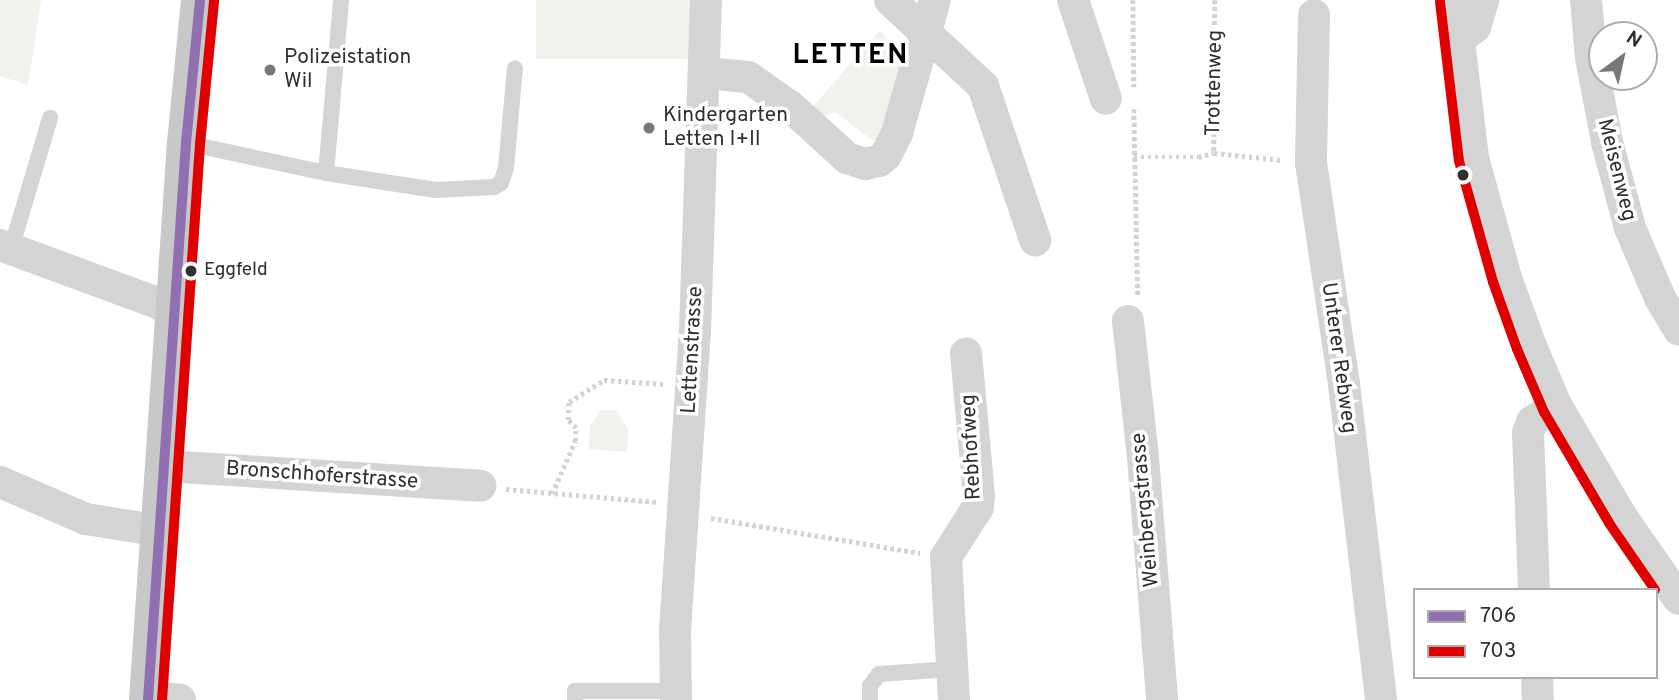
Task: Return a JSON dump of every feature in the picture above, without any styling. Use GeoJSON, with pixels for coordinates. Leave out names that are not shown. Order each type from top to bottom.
{"type":"FeatureCollection","features":[{"type":"Feature","properties":{"kind":"main road"},"geometry":{"type":"LineString","coordinates":[[158,699],[160,531],[186,143],[200,0]]}},
{"type":"Feature","properties":{"kind":"street","name":"Lettenstrasse"},"geometry":{"type":"LineString","coordinates":[[675,695],[705,73],[706,0]]}},
{"type":"Feature","properties":{"kind":"street"},"geometry":{"type":"LineString","coordinates":[[890,0],[975,77],[989,98],[1035,240]]}},
{"type":"Feature","properties":{"kind":"street"},"geometry":{"type":"LineString","coordinates":[[705,73],[748,77],[790,107],[847,158],[872,162],[886,155],[897,133],[935,0]]}},
{"type":"Feature","properties":{"kind":"street"},"geometry":{"type":"LineString","coordinates":[[1073,0],[1125,98]]}},
{"type":"Feature","properties":{"kind":"street"},"geometry":{"type":"LineString","coordinates":[[1454,0],[1468,131],[1483,200],[1506,278],[1556,405],[1621,516],[1679,599]]}},
{"type":"Feature","properties":{"kind":"street"},"geometry":{"type":"LineString","coordinates":[[1457,41],[1475,27],[1483,0]]}},
{"type":"Feature","properties":{"kind":"street","name":"Meisenweg"},"geometry":{"type":"LineString","coordinates":[[1586,0],[1591,58],[1606,142],[1630,228],[1660,298],[1679,330]]}},
{"type":"Feature","properties":{"kind":"street","name":"Unterer Rebweg"},"geometry":{"type":"LineString","coordinates":[[1314,15],[1311,163],[1343,384],[1381,700]]}},
{"type":"Feature","properties":{"kind":"street"},"geometry":{"type":"LineString","coordinates":[[6,247],[155,302],[175,312]]}},
{"type":"Feature","properties":{"kind":"street","name":"Weinbergstrasse"},"geometry":{"type":"LineString","coordinates":[[1128,321],[1143,457],[1162,700]]}},
{"type":"Feature","properties":{"kind":"street","name":"Rebhofweg"},"geometry":{"type":"LineString","coordinates":[[946,557],[978,506],[979,496],[966,354]]}},
{"type":"Feature","properties":{"kind":"street"},"geometry":{"type":"LineString","coordinates":[[1534,588],[1528,433],[1532,422],[1556,405]]}},
{"type":"Feature","properties":{"kind":"street","name":"Bronschhoferstrasse"},"geometry":{"type":"LineString","coordinates":[[165,466],[480,486]]}},
{"type":"Feature","properties":{"kind":"street"},"geometry":{"type":"LineString","coordinates":[[0,482],[86,519],[160,531]]}},
{"type":"Feature","properties":{"kind":"street"},"geometry":{"type":"LineString","coordinates":[[946,557],[954,700]]}},
{"type":"Feature","properties":{"kind":"street"},"geometry":{"type":"LineString","coordinates":[[1537,679],[1538,700]]}},
{"type":"Feature","properties":{"kind":"lane"},"geometry":{"type":"LineString","coordinates":[[326,173],[341,0]]}},
{"type":"Feature","properties":{"kind":"lane"},"geometry":{"type":"LineString","coordinates":[[186,143],[326,173],[436,190],[477,190],[501,183],[506,168],[515,68]]}},
{"type":"Feature","properties":{"kind":"lane"},"geometry":{"type":"LineString","coordinates":[[6,247],[50,118]]}},
{"type":"Feature","properties":{"kind":"lane"},"geometry":{"type":"LineString","coordinates":[[870,700],[870,687],[879,674],[952,669]]}},
{"type":"Feature","properties":{"kind":"lane"},"geometry":{"type":"LineString","coordinates":[[575,700],[575,691],[675,695]]}},
{"type":"Feature","properties":{"kind":"path"},"geometry":{"type":"LineString","coordinates":[[1128,321],[1138,309],[1134,157],[1125,98],[1133,0]]}},
{"type":"Feature","properties":{"kind":"path","name":"Trottenweg"},"geometry":{"type":"LineString","coordinates":[[1216,0],[1214,153],[1311,163]]}},
{"type":"Feature","properties":{"kind":"path"},"geometry":{"type":"LineString","coordinates":[[1134,157],[1198,157],[1214,153]]}},
{"type":"Feature","properties":{"kind":"path"},"geometry":{"type":"LineString","coordinates":[[552,494],[575,441],[576,428],[568,420],[569,402],[604,380],[691,385]]}},
{"type":"Feature","properties":{"kind":"path"},"geometry":{"type":"LineString","coordinates":[[480,486],[500,486],[509,491],[683,509],[946,557]]}},
{"type":"Feature","properties":{"kind":"shaded area"},"geometry":{"type":"Polygon","coordinates":[[[0,0],[41,0],[28,85],[0,76],[0,0]]]}},
{"type":"Feature","properties":{"kind":"shaded area"},"geometry":{"type":"Polygon","coordinates":[[[536,0],[691,0],[691,59],[536,59],[536,0]]]}},
{"type":"Feature","properties":{"kind":"shaded area"},"geometry":{"type":"Polygon","coordinates":[[[880,30],[898,53],[910,40],[911,54],[875,149],[875,142],[836,113],[812,117],[807,113],[880,30]]]}},
{"type":"Feature","properties":{"kind":"shaded area"},"geometry":{"type":"Polygon","coordinates":[[[601,410],[616,410],[628,429],[627,452],[589,449],[590,426],[601,410]]]}},
{"type":"Feature","properties":{"kind":"transit line","name":"706"},"geometry":{"type":"LineString","coordinates":[[148,700],[186,143],[200,0]]}},
{"type":"Feature","properties":{"kind":"transit line","name":"703"},"geometry":{"type":"LineString","coordinates":[[162,700],[200,144],[214,1]]}},
{"type":"Feature","properties":{"kind":"transit line","name":"703"},"geometry":{"type":"LineString","coordinates":[[1440,2],[1459,161],[1493,282],[1517,349],[1544,412],[1609,523],[1654,588]]}},
{"type":"Feature","properties":{"kind":"place","name":"Polizeistation Wil"},"geometry":{"type":"Point","coordinates":[270,70]}},
{"type":"Feature","properties":{"kind":"place","name":"Kindergarten Letten I+II"},"geometry":{"type":"Point","coordinates":[649,128]}},
{"type":"Feature","properties":{"kind":"place","name":"Eggfeld"},"geometry":{"type":"Point","coordinates":[191,271]}},
{"type":"Feature","properties":{"kind":"district","name":"LETTEN"},"geometry":{"type":"Point","coordinates":[851,56]}}]}
